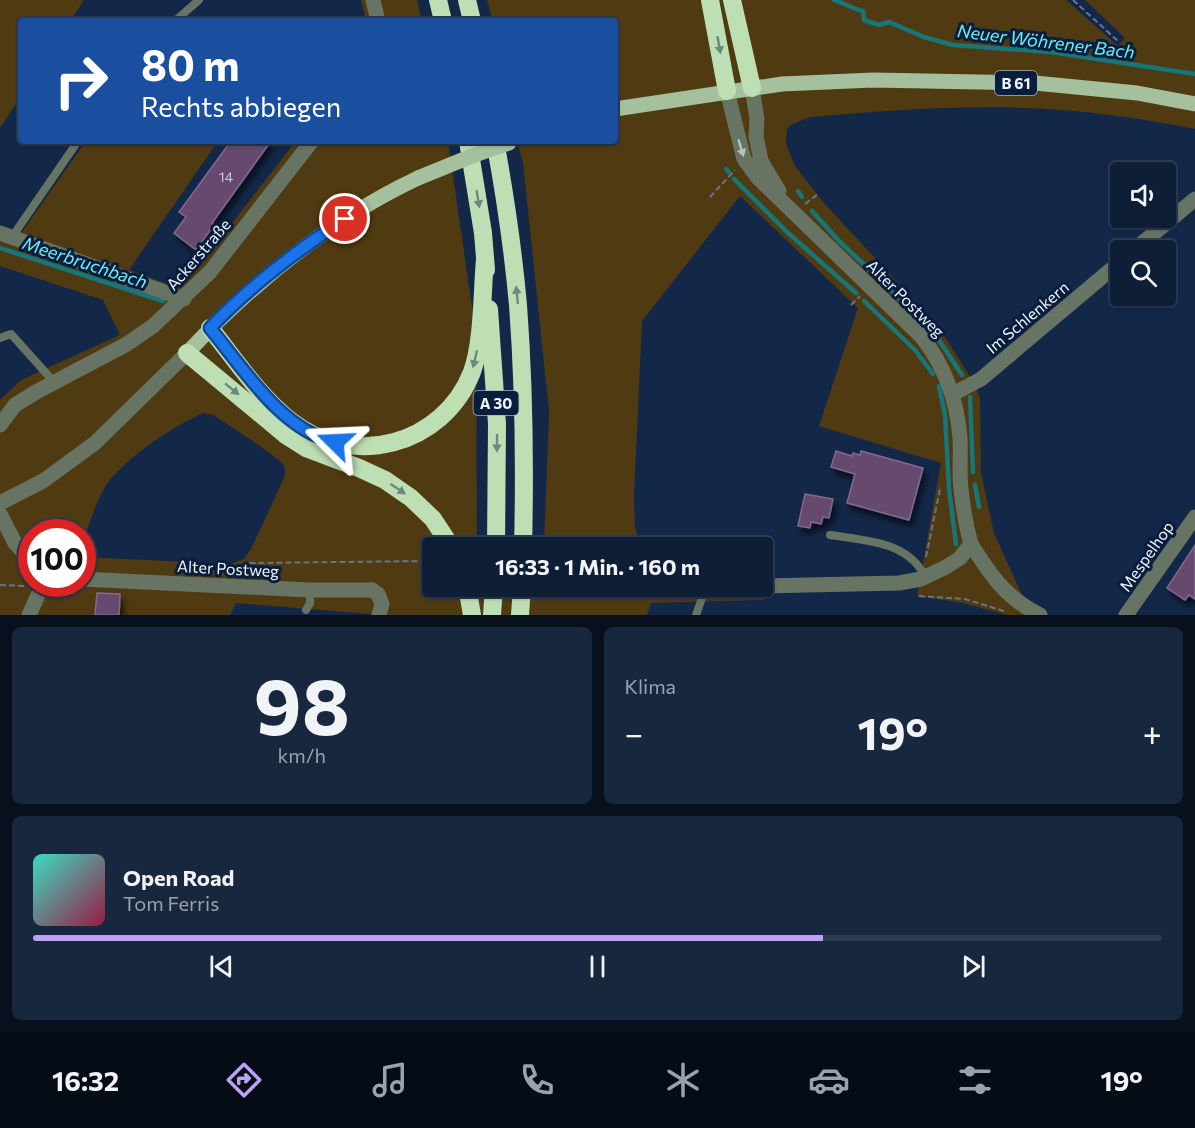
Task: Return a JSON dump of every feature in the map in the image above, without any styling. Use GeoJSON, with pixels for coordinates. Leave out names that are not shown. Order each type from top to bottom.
{"type":"FeatureCollection","features":[{"type":"Feature","properties":{"kind":"highway"},"geometry":{"type":"LineString","coordinates":[[438,0],[442,18]]}},
{"type":"Feature","properties":{"kind":"highway"},"geometry":{"type":"LineString","coordinates":[[467,0],[471,18]]}},
{"type":"Feature","properties":{"kind":"highway"},"geometry":{"type":"LineString","coordinates":[[478,0],[479,18]]}},
{"type":"Feature","properties":{"kind":"highway"},"geometry":{"type":"LineString","coordinates":[[710,0],[727,91]]}},
{"type":"Feature","properties":{"kind":"highway"},"geometry":{"type":"LineString","coordinates":[[732,0],[752,88]]}},
{"type":"Feature","properties":{"kind":"highway","name":"A 30"},"geometry":{"type":"LineString","coordinates":[[468,144],[483,233],[497,424],[496,537]]}},
{"type":"Feature","properties":{"kind":"highway","name":"A 30"},"geometry":{"type":"LineString","coordinates":[[496,144],[508,217],[518,304],[524,416],[523,537]]}},
{"type":"Feature","properties":{"kind":"highway"},"geometry":{"type":"LineString","coordinates":[[210,328],[261,391],[290,420],[319,439],[351,446],[387,445],[412,437],[430,427],[455,401],[472,372],[478,345],[485,259]]}},
{"type":"Feature","properties":{"kind":"highway"},"geometry":{"type":"LineString","coordinates":[[187,353],[242,396],[287,436],[306,448],[384,480],[411,498],[434,519],[445,537]]}},
{"type":"Feature","properties":{"kind":"highway"},"geometry":{"type":"LineString","coordinates":[[469,597],[472,615]]}},
{"type":"Feature","properties":{"kind":"highway"},"geometry":{"type":"LineString","coordinates":[[492,615],[493,597]]}},
{"type":"Feature","properties":{"kind":"highway"},"geometry":{"type":"LineString","coordinates":[[520,615],[521,597]]}},
{"type":"Feature","properties":{"kind":"main road","name":"B 61"},"geometry":{"type":"LineString","coordinates":[[618,109],[752,88],[815,82],[873,80],[1035,83],[1137,93],[1195,104]]}},
{"type":"Feature","properties":{"kind":"main road"},"geometry":{"type":"LineString","coordinates":[[187,353],[256,284],[307,244],[382,195],[418,178],[506,144]]}},
{"type":"Feature","properties":{"kind":"street"},"geometry":{"type":"LineString","coordinates":[[373,0],[377,18]]}},
{"type":"Feature","properties":{"kind":"street","name":"Alter Postweg"},"geometry":{"type":"LineString","coordinates":[[752,88],[757,119],[756,136],[761,161],[788,207]]}},
{"type":"Feature","properties":{"kind":"street","name":"Alter Postweg"},"geometry":{"type":"LineString","coordinates":[[727,91],[744,159],[758,178],[921,336],[936,355],[953,393],[960,438],[963,507],[971,544],[992,577],[1013,599],[1025,611],[1040,615]]}},
{"type":"Feature","properties":{"kind":"street","name":"Ackerstraße"},"geometry":{"type":"LineString","coordinates":[[0,425],[15,405],[127,344],[153,326],[184,299],[210,272],[310,144]]}},
{"type":"Feature","properties":{"kind":"street"},"geometry":{"type":"LineString","coordinates":[[1146,240],[1195,199]]}},
{"type":"Feature","properties":{"kind":"street"},"geometry":{"type":"LineString","coordinates":[[6,235],[184,299]]}},
{"type":"Feature","properties":{"kind":"street","name":"Im Schlenkern"},"geometry":{"type":"LineString","coordinates":[[953,393],[981,379],[1110,270]]}},
{"type":"Feature","properties":{"kind":"street"},"geometry":{"type":"LineString","coordinates":[[0,503],[43,481],[95,443],[187,353]]}},
{"type":"Feature","properties":{"kind":"street"},"geometry":{"type":"LineString","coordinates":[[0,514],[18,546]]}},
{"type":"Feature","properties":{"kind":"street","name":"Mespelhop"},"geometry":{"type":"LineString","coordinates":[[1126,615],[1195,517]]}},
{"type":"Feature","properties":{"kind":"street"},"geometry":{"type":"LineString","coordinates":[[773,586],[899,583],[921,579],[960,558],[971,544]]}},
{"type":"Feature","properties":{"kind":"street","name":"Alter Postweg"},"geometry":{"type":"LineString","coordinates":[[96,584],[372,590],[378,594],[382,604],[379,615]]}},
{"type":"Feature","properties":{"kind":"street"},"geometry":{"type":"LineString","coordinates":[[29,615],[37,597]]}},
{"type":"Feature","properties":{"kind":"lane"},"geometry":{"type":"LineString","coordinates":[[178,18],[199,0]]}},
{"type":"Feature","properties":{"kind":"lane"},"geometry":{"type":"LineString","coordinates":[[6,235],[76,144]]}},
{"type":"Feature","properties":{"kind":"lane"},"geometry":{"type":"LineString","coordinates":[[0,338],[11,334],[54,382]]}},
{"type":"Feature","properties":{"kind":"lane"},"geometry":{"type":"LineString","coordinates":[[830,535],[882,543],[917,563],[923,573],[921,579]]}},
{"type":"Feature","properties":{"kind":"lane"},"geometry":{"type":"LineString","coordinates":[[306,610],[310,603],[310,590]]}},
{"type":"Feature","properties":{"kind":"lane"},"geometry":{"type":"LineString","coordinates":[[699,614],[702,597]]}},
{"type":"Feature","properties":{"kind":"path"},"geometry":{"type":"LineString","coordinates":[[1073,0],[1119,42]]}},
{"type":"Feature","properties":{"kind":"path"},"geometry":{"type":"LineString","coordinates":[[710,197],[744,159]]}},
{"type":"Feature","properties":{"kind":"path"},"geometry":{"type":"LineString","coordinates":[[921,579],[940,489]]}},
{"type":"Feature","properties":{"kind":"path"},"geometry":{"type":"LineString","coordinates":[[250,562],[422,561]]}},
{"type":"Feature","properties":{"kind":"path"},"geometry":{"type":"LineString","coordinates":[[0,585],[18,585]]}},
{"type":"Feature","properties":{"kind":"path"},"geometry":{"type":"LineString","coordinates":[[965,599],[1009,613]]}},
{"type":"Feature","properties":{"kind":"shaded area"},"geometry":{"type":"Polygon","coordinates":[[[0,0],[84,0],[72,18],[18,18],[18,101],[0,128],[0,0]]]}},
{"type":"Feature","properties":{"kind":"shaded area"},"geometry":{"type":"Polygon","coordinates":[[[361,0],[417,0],[421,18],[365,18],[361,0]]]}},
{"type":"Feature","properties":{"kind":"shaded area"},"geometry":{"type":"Polygon","coordinates":[[[487,0],[1066,0],[1118,46],[1125,38],[1085,0],[1195,0],[1195,129],[1090,113],[1047,109],[972,107],[810,117],[792,124],[787,129],[786,144],[795,166],[823,202],[938,326],[974,383],[980,398],[981,473],[994,533],[1031,615],[1007,615],[963,603],[917,596],[941,463],[819,426],[858,308],[740,196],[642,321],[634,497],[635,527],[638,537],[544,537],[549,411],[523,163],[518,144],[618,144],[618,18],[492,18],[487,0]]]}},
{"type":"Feature","properties":{"kind":"shaded area"},"geometry":{"type":"Polygon","coordinates":[[[84,144],[216,144],[129,270],[173,286],[186,282],[294,144],[448,144],[476,335],[477,537],[422,537],[422,597],[765,597],[764,600],[651,603],[647,615],[383,615],[236,603],[230,615],[0,615],[0,400],[21,380],[120,335],[103,300],[0,266],[0,226],[22,232],[84,144]],[[204,413],[179,425],[151,443],[115,474],[103,491],[91,519],[18,519],[18,597],[96,597],[96,558],[230,564],[244,559],[251,549],[285,476],[284,466],[272,455],[213,415],[204,413]]]}},
{"type":"Feature","properties":{"kind":"building"},"geometry":{"type":"Polygon","coordinates":[[[229,144],[269,144],[212,223],[214,225],[196,250],[174,233],[186,217],[179,212],[229,144]]]}},
{"type":"Feature","properties":{"kind":"building"},"geometry":{"type":"Polygon","coordinates":[[[836,451],[852,456],[853,453],[860,455],[861,451],[923,468],[909,520],[847,503],[855,474],[831,467],[836,451]]]}},
{"type":"Feature","properties":{"kind":"building"},"geometry":{"type":"Polygon","coordinates":[[[805,494],[833,499],[829,518],[823,517],[821,524],[811,522],[810,528],[798,526],[805,494]]]}},
{"type":"Feature","properties":{"kind":"building"},"geometry":{"type":"Polygon","coordinates":[[[1195,545],[1195,599],[1189,595],[1185,600],[1167,588],[1195,545]]]}},
{"type":"Feature","properties":{"kind":"building"},"geometry":{"type":"Polygon","coordinates":[[[97,593],[120,594],[119,615],[95,615],[97,593]]]}},
{"type":"Feature","properties":{"kind":"waterway","name":"Neuer Wöhrener Bach"},"geometry":{"type":"LineString","coordinates":[[834,0],[863,11],[864,20],[879,25],[889,22],[924,37],[953,45],[1051,52],[1195,74]]}},
{"type":"Feature","properties":{"kind":"waterway"},"geometry":{"type":"LineString","coordinates":[[726,169],[729,172]]}},
{"type":"Feature","properties":{"kind":"waterway"},"geometry":{"type":"LineString","coordinates":[[734,179],[787,232],[856,293]]}},
{"type":"Feature","properties":{"kind":"waterway"},"geometry":{"type":"LineString","coordinates":[[798,191],[802,197]]}},
{"type":"Feature","properties":{"kind":"waterway"},"geometry":{"type":"LineString","coordinates":[[812,211],[874,274]]}},
{"type":"Feature","properties":{"kind":"waterway","name":"Meerbruchbach"},"geometry":{"type":"LineString","coordinates":[[0,248],[163,301]]}},
{"type":"Feature","properties":{"kind":"waterway"},"geometry":{"type":"LineString","coordinates":[[884,284],[933,331],[962,375]]}},
{"type":"Feature","properties":{"kind":"waterway"},"geometry":{"type":"LineString","coordinates":[[864,301],[915,350],[933,374]]}},
{"type":"Feature","properties":{"kind":"waterway"},"geometry":{"type":"LineString","coordinates":[[939,386],[945,415],[949,489],[956,544]]}},
{"type":"Feature","properties":{"kind":"waterway"},"geometry":{"type":"LineString","coordinates":[[970,397],[973,472]]}},
{"type":"Feature","properties":{"kind":"waterway"},"geometry":{"type":"LineString","coordinates":[[975,485],[979,507]]}},
{"type":"Feature","properties":{"kind":"route"},"geometry":{"type":"LineString","coordinates":[[335,442],[319,439],[290,420],[261,391],[210,328],[256,284],[307,244],[345,219]]}}]}
